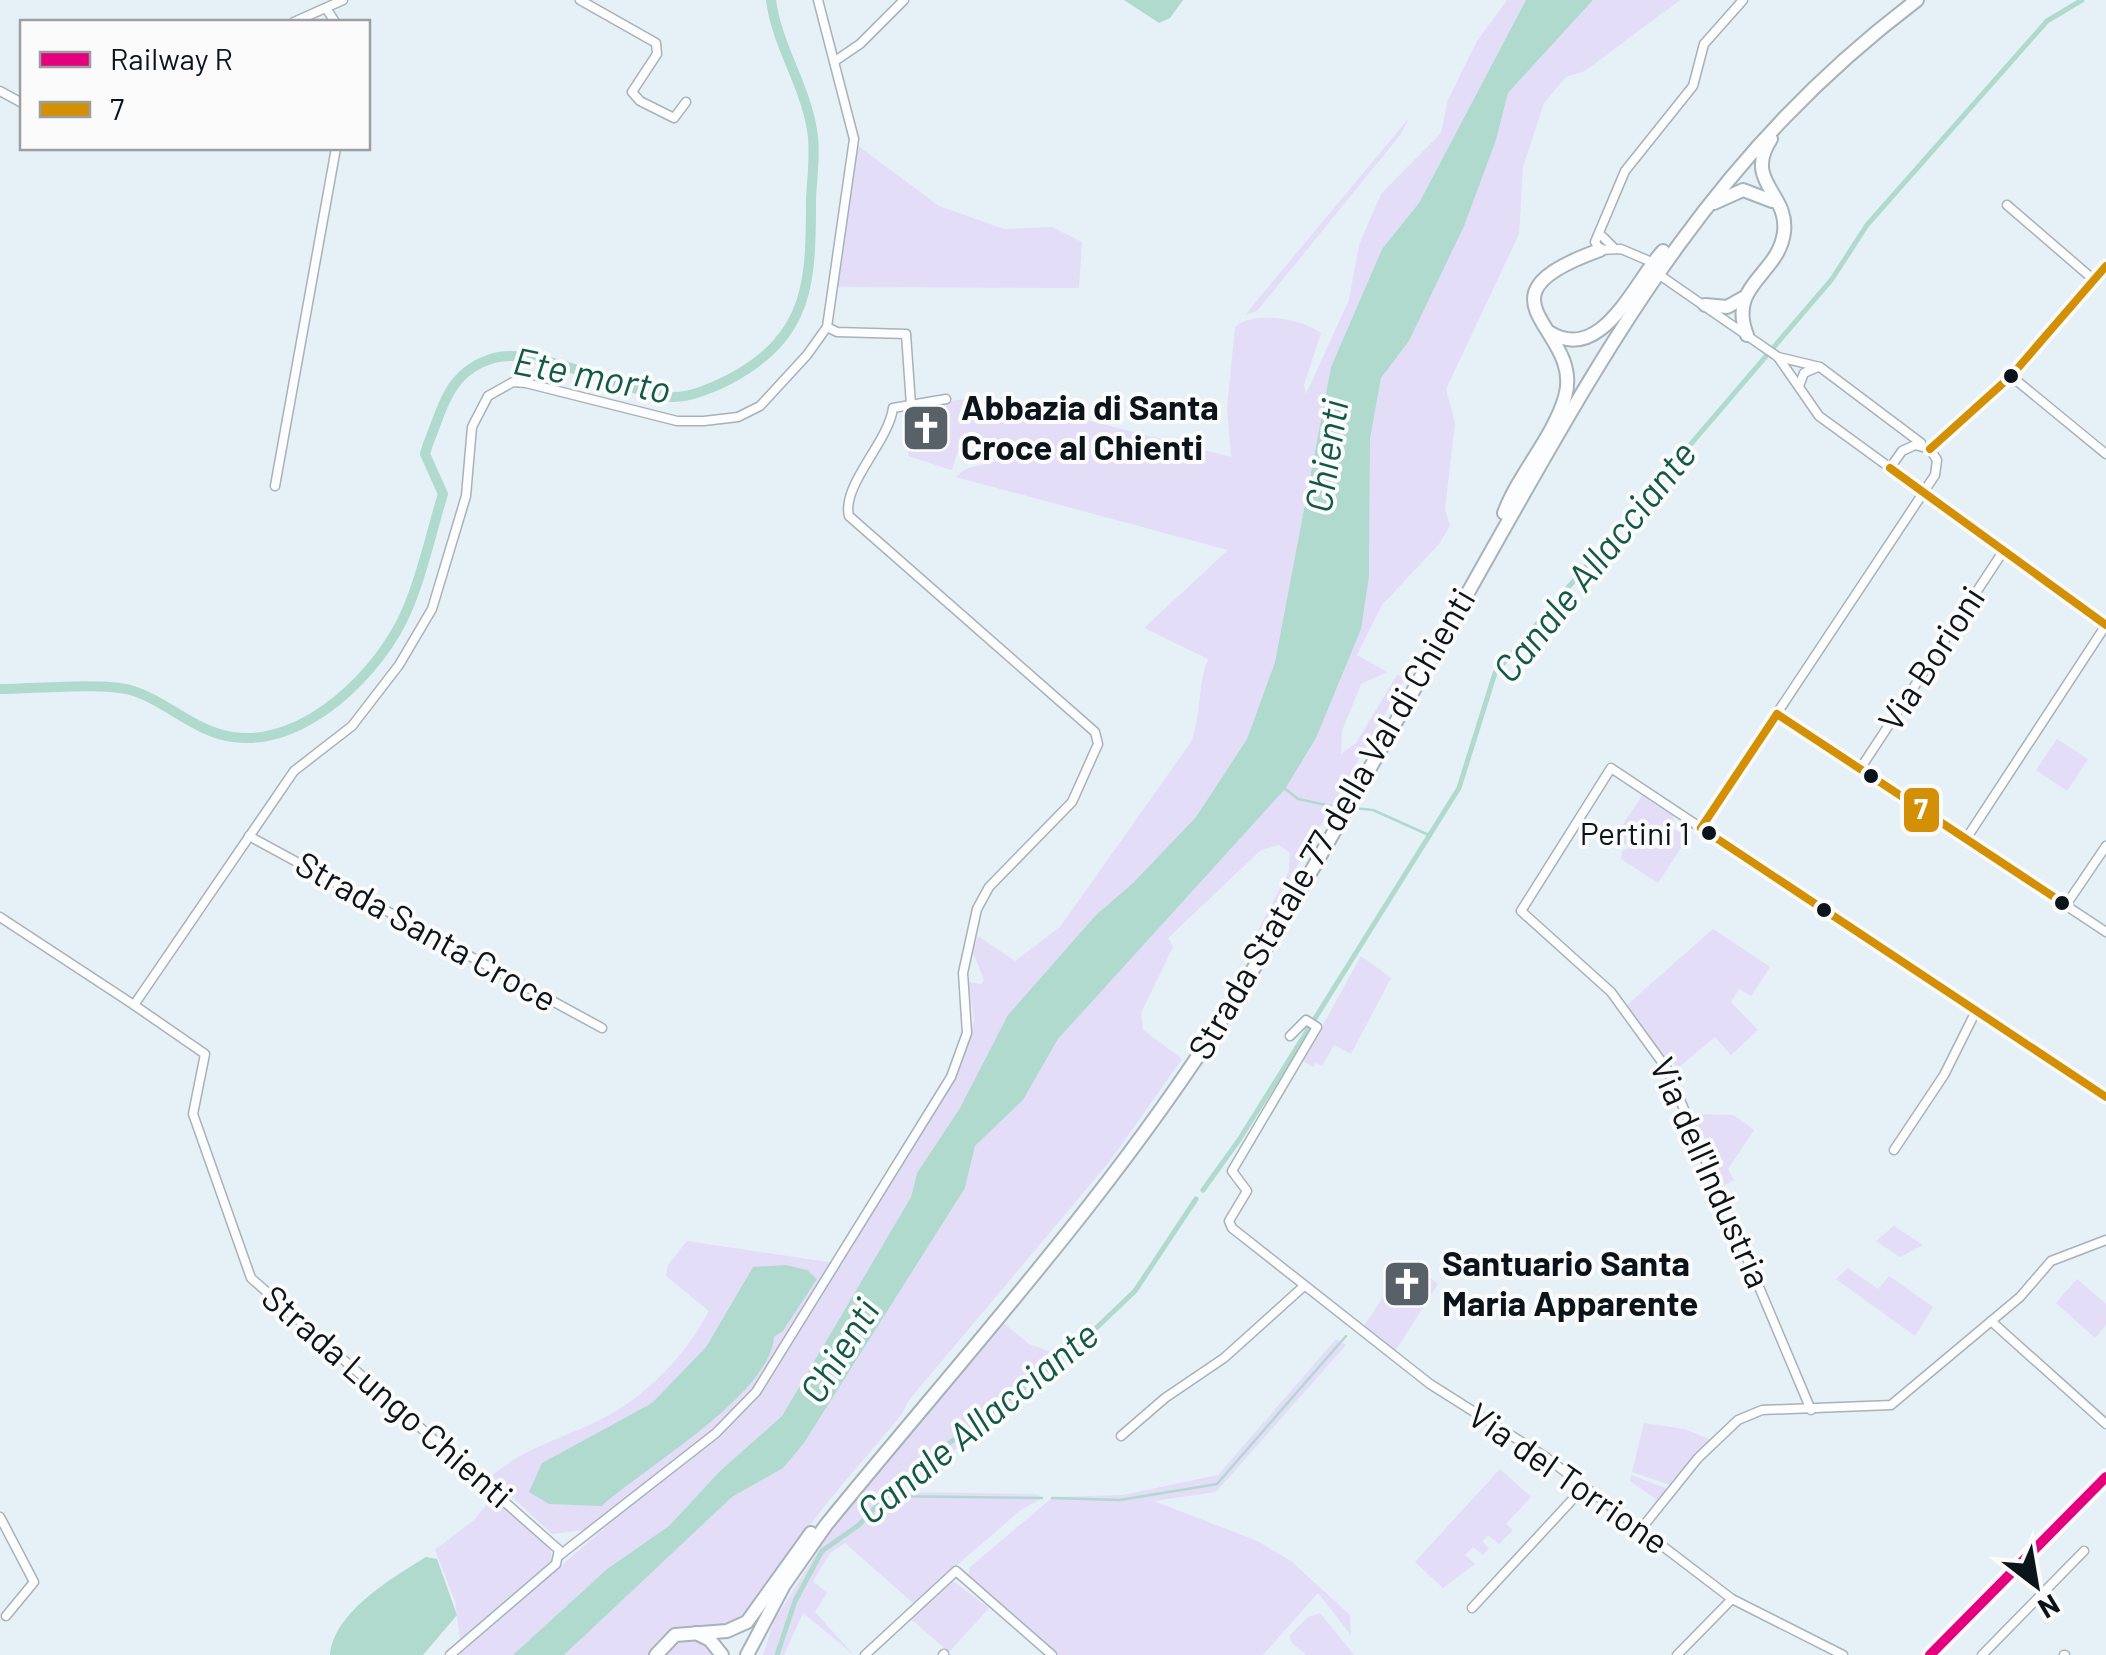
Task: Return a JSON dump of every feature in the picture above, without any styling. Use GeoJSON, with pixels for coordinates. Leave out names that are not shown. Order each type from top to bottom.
{"type":"FeatureCollection","features":[{"type":"Feature","properties":{"kind":"highway","name":"Strada Statale 77 della Val di Chienti"},"geometry":{"type":"LineString","coordinates":[[1427,657],[1604,338],[1662,250],[1761,131],[1836,58],[1906,0]]}},
{"type":"Feature","properties":{"kind":"highway","name":"Strada Statale 77 della Val di Chienti"},"geometry":{"type":"LineString","coordinates":[[739,1655],[768,1599],[816,1533],[1099,1182],[1231,998],[1640,294],[1748,155],[1846,59],[1918,0]]}},
{"type":"Feature","properties":{"kind":"highway"},"geometry":{"type":"LineString","coordinates":[[1738,308],[1782,241],[1781,211],[1761,172],[1765,148],[1846,59]]}},
{"type":"Feature","properties":{"kind":"highway"},"geometry":{"type":"LineString","coordinates":[[1640,294],[1723,197],[1736,191],[1756,191],[1781,211]]}},
{"type":"Feature","properties":{"kind":"highway"},"geometry":{"type":"LineString","coordinates":[[1504,513],[1566,390],[1566,365],[1534,307],[1539,282],[1600,244]]}},
{"type":"Feature","properties":{"kind":"highway"},"geometry":{"type":"LineString","coordinates":[[1542,326],[1558,338],[1572,341],[1601,330],[1662,250]]}},
{"type":"Feature","properties":{"kind":"highway"},"geometry":{"type":"LineString","coordinates":[[1706,305],[1738,308]]}},
{"type":"Feature","properties":{"kind":"highway"},"geometry":{"type":"LineString","coordinates":[[1738,308],[1747,335]]}},
{"type":"Feature","properties":{"kind":"highway"},"geometry":{"type":"LineString","coordinates":[[656,1655],[670,1638],[727,1631],[753,1617],[816,1533]]}},
{"type":"Feature","properties":{"kind":"highway"},"geometry":{"type":"LineString","coordinates":[[757,1655],[773,1613],[816,1533]]}},
{"type":"Feature","properties":{"kind":"highway","name":"Strada Statale 77 della Val di Chienti"},"geometry":{"type":"LineString","coordinates":[[747,1655],[816,1533]]}},
{"type":"Feature","properties":{"kind":"highway"},"geometry":{"type":"LineString","coordinates":[[693,1633],[710,1640],[722,1655]]}},
{"type":"Feature","properties":{"kind":"street"},"geometry":{"type":"LineString","coordinates":[[299,20],[342,0]]}},
{"type":"Feature","properties":{"kind":"street"},"geometry":{"type":"LineString","coordinates":[[580,0],[656,42],[657,54],[632,92],[640,101],[674,118],[686,102]]}},
{"type":"Feature","properties":{"kind":"street"},"geometry":{"type":"LineString","coordinates":[[0,917],[134,1005],[294,770],[365,713],[432,610],[466,496],[472,427],[488,396],[512,382],[677,421],[738,416],[782,388],[827,327],[854,140],[818,0]]}},
{"type":"Feature","properties":{"kind":"street"},"geometry":{"type":"LineString","coordinates":[[835,61],[860,44],[904,0]]}},
{"type":"Feature","properties":{"kind":"street"},"geometry":{"type":"LineString","coordinates":[[1646,262],[1600,244],[1625,170],[1694,86],[1704,44],[1744,0]]}},
{"type":"Feature","properties":{"kind":"street"},"geometry":{"type":"LineString","coordinates":[[326,8],[333,20]]}},
{"type":"Feature","properties":{"kind":"street"},"geometry":{"type":"LineString","coordinates":[[275,486],[336,150]]}},
{"type":"Feature","properties":{"kind":"street"},"geometry":{"type":"LineString","coordinates":[[2007,205],[2094,280]]}},
{"type":"Feature","properties":{"kind":"street"},"geometry":{"type":"LineString","coordinates":[[1890,468],[1905,448],[1926,447],[2011,376],[2106,266]]}},
{"type":"Feature","properties":{"kind":"street"},"geometry":{"type":"LineString","coordinates":[[1663,274],[1706,305],[1738,308]]}},
{"type":"Feature","properties":{"kind":"street"},"geometry":{"type":"LineString","coordinates":[[827,327],[837,332],[906,334],[911,405]]}},
{"type":"Feature","properties":{"kind":"street"},"geometry":{"type":"LineString","coordinates":[[1747,335],[1773,353],[1820,368],[1926,447],[1938,468],[1701,828],[2106,1097]]}},
{"type":"Feature","properties":{"kind":"street"},"geometry":{"type":"LineString","coordinates":[[1773,353],[1819,416],[2106,625],[1966,839]]}},
{"type":"Feature","properties":{"kind":"street"},"geometry":{"type":"LineString","coordinates":[[1799,386],[1807,370],[1820,368]]}},
{"type":"Feature","properties":{"kind":"street"},"geometry":{"type":"LineString","coordinates":[[2011,376],[2106,454]]}},
{"type":"Feature","properties":{"kind":"street"},"geometry":{"type":"LineString","coordinates":[[450,1655],[556,1564],[560,1555],[716,1433],[756,1392],[951,1076],[968,1032],[962,972],[982,898],[1066,812],[1098,744],[1096,732],[1084,721],[849,516],[848,498],[891,422],[893,408],[946,399]]}},
{"type":"Feature","properties":{"kind":"street"},"geometry":{"type":"LineString","coordinates":[[2097,446],[2106,437]]}},
{"type":"Feature","properties":{"kind":"street","name":"Via Borioni"},"geometry":{"type":"LineString","coordinates":[[1860,769],[2004,550]]}},
{"type":"Feature","properties":{"kind":"street"},"geometry":{"type":"LineString","coordinates":[[1777,714],[2106,932]]}},
{"type":"Feature","properties":{"kind":"street","name":"Via dell'Industria"},"geometry":{"type":"LineString","coordinates":[[1701,828],[1611,768],[1521,911],[1603,983],[1633,1018],[1667,1070],[1811,1410]]}},
{"type":"Feature","properties":{"kind":"street","name":"Strada Santa Croce"},"geometry":{"type":"LineString","coordinates":[[250,836],[602,1028]]}},
{"type":"Feature","properties":{"kind":"street"},"geometry":{"type":"LineString","coordinates":[[2066,906],[2106,846]]}},
{"type":"Feature","properties":{"kind":"street","name":"Strada Lungo Chienti"},"geometry":{"type":"LineString","coordinates":[[134,1005],[206,1054],[193,1114],[251,1278],[436,1443],[486,1482],[560,1555]]}},
{"type":"Feature","properties":{"kind":"street"},"geometry":{"type":"LineString","coordinates":[[1894,1150],[1944,1076],[1976,1011]]}},
{"type":"Feature","properties":{"kind":"street","name":"Via del Torrione"},"geometry":{"type":"LineString","coordinates":[[1290,1036],[1313,1023],[1231,1174],[1247,1191],[1230,1225],[1430,1384],[1585,1486],[1732,1599],[1843,1655]]}},
{"type":"Feature","properties":{"kind":"street"},"geometry":{"type":"LineString","coordinates":[[1641,1529],[1698,1458],[1738,1420],[1762,1410],[1880,1408],[1900,1400],[1992,1321],[2051,1261],[2106,1240]]}},
{"type":"Feature","properties":{"kind":"street"},"geometry":{"type":"LineString","coordinates":[[1121,1436],[1165,1398],[1224,1358],[1304,1286]]}},
{"type":"Feature","properties":{"kind":"street"},"geometry":{"type":"LineString","coordinates":[[1992,1321],[2106,1424]]}},
{"type":"Feature","properties":{"kind":"street"},"geometry":{"type":"LineString","coordinates":[[1472,1608],[1585,1486]]}},
{"type":"Feature","properties":{"kind":"street"},"geometry":{"type":"LineString","coordinates":[[0,1517],[34,1582],[28,1595],[6,1616]]}},
{"type":"Feature","properties":{"kind":"street"},"geometry":{"type":"LineString","coordinates":[[1982,1655],[2084,1551]]}},
{"type":"Feature","properties":{"kind":"street"},"geometry":{"type":"LineString","coordinates":[[866,1655],[956,1571],[1052,1655]]}},
{"type":"Feature","properties":{"kind":"street"},"geometry":{"type":"LineString","coordinates":[[1678,1655],[1732,1599]]}},
{"type":"Feature","properties":{"kind":"shaded area"},"geometry":{"type":"Polygon","coordinates":[[[1507,0],[1526,0],[1419,203],[1382,249],[1331,367],[1275,662],[1247,739],[1196,817],[1133,883],[1096,915],[960,1108],[917,1173],[911,1197],[782,1416],[720,1471],[669,1526],[607,1569],[513,1655],[459,1655],[634,1502],[718,1437],[759,1394],[957,1076],[974,1020],[968,982],[981,984],[984,980],[973,952],[978,936],[1015,961],[1060,927],[1191,742],[1208,659],[1144,628],[1228,550],[956,477],[965,469],[1010,458],[960,444],[952,470],[908,456],[909,447],[938,445],[938,415],[944,412],[944,402],[972,398],[970,406],[995,413],[1000,398],[1231,457],[1227,408],[1235,327],[1253,319],[1278,318],[1321,333],[1304,385],[1306,394],[1349,300],[1359,245],[1381,194],[1441,133],[1448,100],[1477,41],[1507,0]]]}},
{"type":"Feature","properties":{"kind":"shaded area"},"geometry":{"type":"Polygon","coordinates":[[[1593,0],[1680,0],[1585,71],[1566,77],[1544,103],[1523,167],[1519,234],[1446,389],[1455,423],[1445,509],[1450,526],[1439,544],[1382,605],[1357,655],[1387,672],[1361,684],[1342,731],[1341,754],[1356,743],[1397,675],[1406,677],[1232,980],[1289,871],[1290,853],[1279,845],[1261,850],[1168,938],[1173,947],[1141,1013],[1143,1030],[1182,1059],[1110,1161],[909,1400],[902,1414],[810,1525],[752,1610],[732,1624],[668,1634],[658,1641],[650,1655],[564,1655],[732,1497],[782,1468],[804,1443],[965,1188],[975,1146],[1023,1100],[1058,1039],[1153,933],[1369,576],[1370,439],[1381,378],[1409,341],[1496,140],[1508,93],[1593,0]]]}},
{"type":"Feature","properties":{"kind":"shaded area"},"geometry":{"type":"Polygon","coordinates":[[[1409,118],[1401,134],[1257,311],[1245,315],[1409,118]]]}},
{"type":"Feature","properties":{"kind":"shaded area"},"geometry":{"type":"Polygon","coordinates":[[[857,145],[939,206],[1004,229],[1052,227],[1082,242],[1079,288],[833,287],[857,145]]]}},
{"type":"Feature","properties":{"kind":"shaded area"},"geometry":{"type":"Polygon","coordinates":[[[2057,739],[2088,759],[2067,791],[2036,770],[2057,739]]]}},
{"type":"Feature","properties":{"kind":"shaded area"},"geometry":{"type":"Polygon","coordinates":[[[1642,796],[1673,816],[1674,825],[1618,847],[1611,842],[1642,796]]]}},
{"type":"Feature","properties":{"kind":"shaded area"},"geometry":{"type":"Polygon","coordinates":[[[1674,829],[1688,837],[1658,883],[1621,859],[1622,851],[1674,829]]]}},
{"type":"Feature","properties":{"kind":"shaded area"},"geometry":{"type":"Polygon","coordinates":[[[1713,929],[1770,967],[1751,996],[1739,989],[1731,1002],[1758,1030],[1731,1055],[1715,1037],[1678,1068],[1670,1060],[1667,1063],[1627,1005],[1713,929]]]}},
{"type":"Feature","properties":{"kind":"shaded area"},"geometry":{"type":"Polygon","coordinates":[[[1361,956],[1391,978],[1351,1054],[1334,1045],[1322,1066],[1316,1063],[1313,1067],[1303,1061],[1361,956]]]}},
{"type":"Feature","properties":{"kind":"shaded area"},"geometry":{"type":"Polygon","coordinates":[[[1692,1114],[1733,1115],[1754,1130],[1728,1169],[1734,1180],[1725,1185],[1692,1114]]]}},
{"type":"Feature","properties":{"kind":"shaded area"},"geometry":{"type":"Polygon","coordinates":[[[1894,1226],[1923,1245],[1900,1257],[1876,1241],[1894,1226]]]}},
{"type":"Feature","properties":{"kind":"shaded area"},"geometry":{"type":"Polygon","coordinates":[[[687,1241],[835,1263],[748,1397],[716,1429],[591,1529],[552,1534],[491,1477],[537,1447],[621,1408],[660,1377],[682,1352],[709,1311],[666,1276],[668,1265],[687,1241]],[[753,1267],[706,1347],[652,1403],[542,1463],[602,1506],[767,1356],[774,1337],[783,1331],[816,1279],[753,1267]]]}},
{"type":"Feature","properties":{"kind":"shaded area"},"geometry":{"type":"Polygon","coordinates":[[[1408,1260],[1438,1284],[1392,1356],[1360,1332],[1408,1260]]]}},
{"type":"Feature","properties":{"kind":"shaded area"},"geometry":{"type":"Polygon","coordinates":[[[1848,1268],[1878,1289],[1889,1276],[1933,1307],[1915,1336],[1836,1279],[1848,1268]]]}},
{"type":"Feature","properties":{"kind":"shaded area"},"geometry":{"type":"Polygon","coordinates":[[[2077,1279],[2106,1304],[2106,1325],[2095,1338],[2056,1303],[2077,1279]]]}},
{"type":"Feature","properties":{"kind":"shaded area"},"geometry":{"type":"Polygon","coordinates":[[[1001,1321],[1029,1344],[1075,1361],[959,1446],[908,1492],[1037,1494],[1042,1498],[1021,1510],[913,1603],[845,1543],[830,1553],[813,1581],[827,1593],[815,1612],[854,1655],[803,1613],[784,1655],[763,1655],[774,1621],[839,1517],[1001,1321]]]}},
{"type":"Feature","properties":{"kind":"shaded area"},"geometry":{"type":"Polygon","coordinates":[[[1336,1339],[1346,1345],[1216,1492],[1154,1501],[1257,1541],[1291,1561],[1350,1615],[1351,1635],[1318,1593],[1263,1655],[1059,1655],[968,1577],[970,1567],[1053,1497],[1123,1495],[1218,1475],[1336,1339]]]}},
{"type":"Feature","properties":{"kind":"shaded area"},"geometry":{"type":"Polygon","coordinates":[[[1644,1423],[1684,1429],[1712,1440],[1672,1480],[1673,1486],[1632,1472],[1644,1423]]]}},
{"type":"Feature","properties":{"kind":"shaded area"},"geometry":{"type":"Polygon","coordinates":[[[1500,1469],[1531,1497],[1506,1524],[1513,1530],[1499,1544],[1488,1535],[1482,1541],[1489,1548],[1483,1555],[1473,1547],[1465,1555],[1475,1564],[1443,1588],[1415,1562],[1500,1469]]]}},
{"type":"Feature","properties":{"kind":"shaded area"},"geometry":{"type":"Polygon","coordinates":[[[1631,1475],[1670,1490],[1660,1502],[1630,1481],[1631,1475]]]}},
{"type":"Feature","properties":{"kind":"shaded area"},"geometry":{"type":"Polygon","coordinates":[[[494,1495],[550,1548],[552,1560],[460,1640],[455,1601],[435,1550],[474,1520],[494,1495]]]}},
{"type":"Feature","properties":{"kind":"shaded area"},"geometry":{"type":"Polygon","coordinates":[[[953,1581],[989,1608],[949,1652],[911,1619],[953,1581]]]}},
{"type":"Feature","properties":{"kind":"shaded area"},"geometry":{"type":"Polygon","coordinates":[[[1320,1613],[1354,1655],[1306,1655],[1291,1642],[1290,1635],[1308,1617],[1320,1613]]]}},
{"type":"Feature","properties":{"kind":"shaded area"},"geometry":{"type":"Polygon","coordinates":[[[685,1638],[705,1641],[719,1655],[663,1655],[685,1638]]]}},
{"type":"Feature","properties":{"kind":"water"},"geometry":{"type":"Polygon","coordinates":[[[1124,0],[1183,0],[1170,18],[1159,23],[1124,0]]]}},
{"type":"Feature","properties":{"kind":"water","name":"Chienti"},"geometry":{"type":"Polygon","coordinates":[[[1526,0],[1593,0],[1508,93],[1496,140],[1464,226],[1409,341],[1381,378],[1370,439],[1369,576],[1361,629],[1316,738],[1285,789],[1058,1039],[1023,1100],[975,1146],[965,1188],[804,1443],[783,1468],[732,1497],[564,1655],[513,1655],[607,1569],[669,1526],[720,1471],[782,1416],[911,1197],[917,1173],[960,1108],[1008,1015],[1096,915],[1133,883],[1196,817],[1247,739],[1275,662],[1331,367],[1382,249],[1419,203],[1526,0]]]}},
{"type":"Feature","properties":{"kind":"water"},"geometry":{"type":"Polygon","coordinates":[[[786,1265],[807,1270],[817,1279],[783,1331],[774,1337],[767,1359],[751,1382],[703,1429],[602,1506],[549,1504],[529,1492],[542,1463],[652,1403],[706,1347],[753,1267],[786,1265]]]}},
{"type":"Feature","properties":{"kind":"water"},"geometry":{"type":"Polygon","coordinates":[[[426,1557],[437,1559],[457,1615],[423,1655],[330,1655],[334,1639],[353,1611],[426,1557]]]}},
{"type":"Feature","properties":{"kind":"waterway","name":"Ete morto"},"geometry":{"type":"LineString","coordinates":[[0,689],[117,688],[143,695],[219,734],[260,737],[286,731],[337,701],[379,658],[395,634],[422,567],[443,494],[425,454],[450,391],[467,371],[494,358],[533,358],[679,397],[717,385],[756,362],[791,325],[800,304],[810,256],[812,130],[771,0]]}},
{"type":"Feature","properties":{"kind":"waterway","name":"Canale Allacciante"},"geometry":{"type":"LineString","coordinates":[[1203,1190],[1239,1140],[1459,788],[1495,673],[1832,279],[1867,225],[2047,21],[2082,0]]}},
{"type":"Feature","properties":{"kind":"waterway"},"geometry":{"type":"LineString","coordinates":[[1283,787],[1298,799],[1331,806]]}},
{"type":"Feature","properties":{"kind":"waterway"},"geometry":{"type":"LineString","coordinates":[[1353,808],[1373,810],[1431,836]]}},
{"type":"Feature","properties":{"kind":"waterway","name":"Canale Allacciante"},"geometry":{"type":"LineString","coordinates":[[777,1655],[795,1601],[822,1551],[859,1525],[895,1486],[1071,1352],[1135,1291],[1196,1199]]}},
{"type":"Feature","properties":{"kind":"waterway"},"geometry":{"type":"LineString","coordinates":[[1052,1498],[1120,1500],[1217,1484],[1346,1336]]}},
{"type":"Feature","properties":{"kind":"waterway"},"geometry":{"type":"LineString","coordinates":[[885,1496],[1042,1498]]}},
{"type":"Feature","properties":{"kind":"rail line","name":"R"},"geometry":{"type":"LineString","coordinates":[[1930,1655],[2106,1477]]}},
{"type":"Feature","properties":{"kind":"transit line","name":"7"},"geometry":{"type":"LineString","coordinates":[[1930,449],[2011,376],[2106,266]]}},
{"type":"Feature","properties":{"kind":"transit line","name":"7"},"geometry":{"type":"LineString","coordinates":[[1890,468],[2106,625]]}},
{"type":"Feature","properties":{"kind":"transit line","name":"7"},"geometry":{"type":"LineString","coordinates":[[1777,714],[2066,905]]}},
{"type":"Feature","properties":{"kind":"transit line","name":"7"},"geometry":{"type":"LineString","coordinates":[[1701,828],[1777,714]]}},
{"type":"Feature","properties":{"kind":"transit line","name":"7"},"geometry":{"type":"LineString","coordinates":[[1701,828],[2106,1097]]}},
{"type":"Feature","properties":{"kind":"place","name":"Abbazia di Santa Croce al Chienti"},"geometry":{"type":"Point","coordinates":[926,428]}},
{"type":"Feature","properties":{"kind":"place","name":"Pertini 1"},"geometry":{"type":"Point","coordinates":[1709,833]}},
{"type":"Feature","properties":{"kind":"place","name":"Santuario Santa Maria Apparente"},"geometry":{"type":"Point","coordinates":[1407,1284]}}]}
